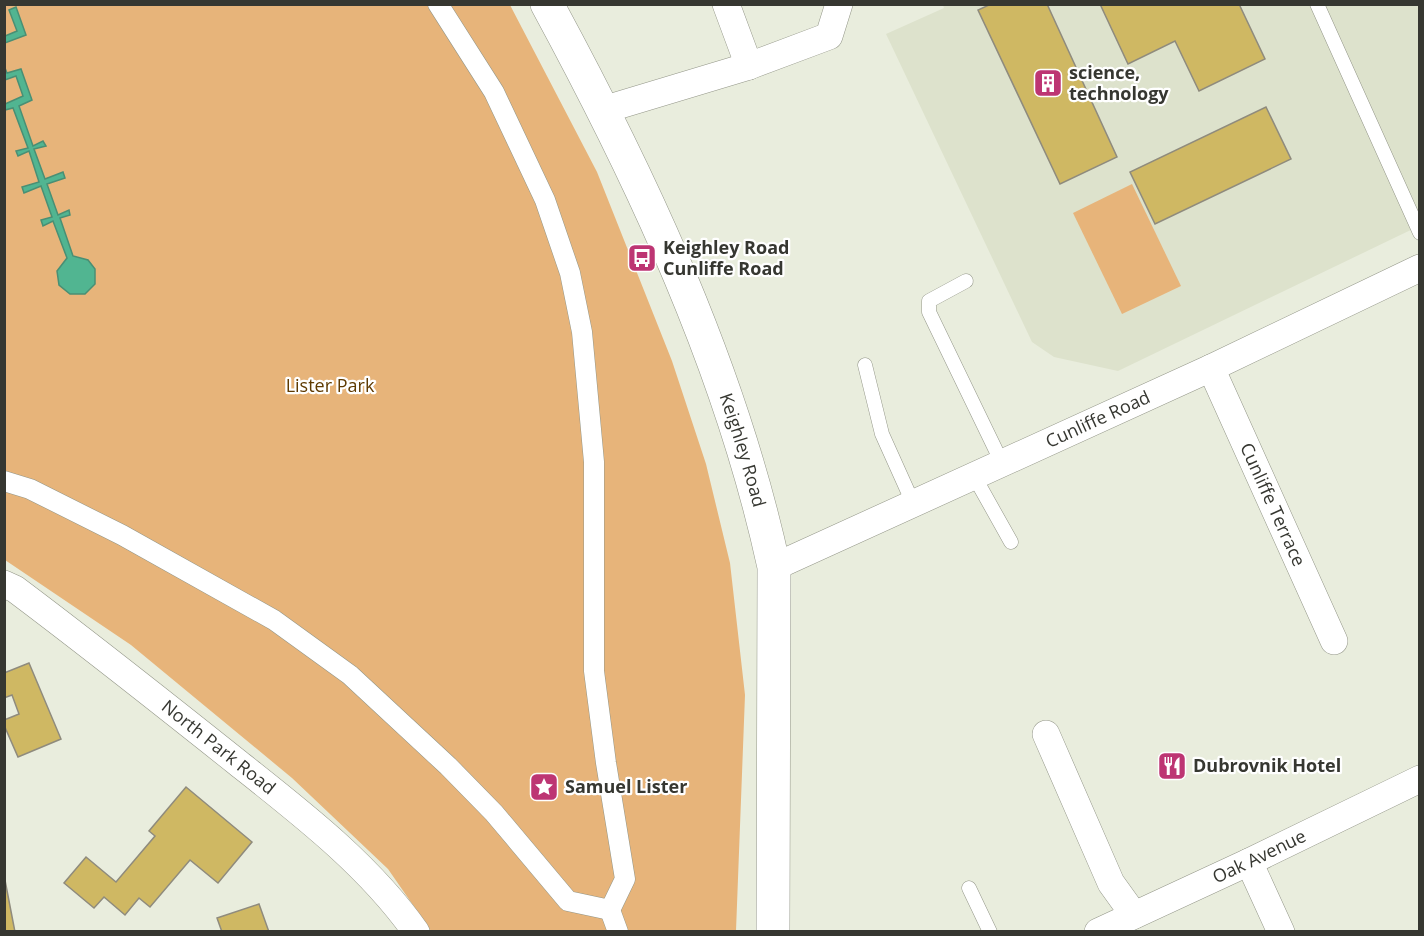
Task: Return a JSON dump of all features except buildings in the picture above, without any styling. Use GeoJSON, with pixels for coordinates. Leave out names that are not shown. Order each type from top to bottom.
{"type":"FeatureCollection","features":[{"type":"Feature","properties":{"kind":"highway","name":"Keighley Road"},"geometry":{"type":"LineString","coordinates":[[547,4],[603,110],[653,216],[710,354],[744,453],[774,567],[773,932]]}},
{"type":"Feature","properties":{"kind":"street"},"geometry":{"type":"LineString","coordinates":[[438,4],[494,92],[545,200],[570,273],[582,332],[594,462],[594,671],[625,879],[609,910],[618,932]]}},
{"type":"Feature","properties":{"kind":"street"},"geometry":{"type":"LineString","coordinates":[[726,4],[749,66]]}},
{"type":"Feature","properties":{"kind":"street"},"geometry":{"type":"LineString","coordinates":[[603,110],[749,66],[829,36],[838,4]]}},
{"type":"Feature","properties":{"kind":"street","name":"Cunliffe Road"},"geometry":{"type":"LineString","coordinates":[[774,567],[1418,273]]}},
{"type":"Feature","properties":{"kind":"street","name":"Cunliffe Terrace"},"geometry":{"type":"LineString","coordinates":[[1211,368],[1334,640]]}},
{"type":"Feature","properties":{"kind":"street"},"geometry":{"type":"LineString","coordinates":[[4,482],[30,489],[123,535],[274,620],[350,675],[448,766],[494,813],[568,901],[609,910]]}},
{"type":"Feature","properties":{"kind":"street","name":"North Park Road"},"geometry":{"type":"LineString","coordinates":[[4,584],[15,589],[121,669],[294,808],[342,849],[416,932]]}},
{"type":"Feature","properties":{"kind":"street"},"geometry":{"type":"LineString","coordinates":[[1046,734],[1111,883],[1134,915]]}},
{"type":"Feature","properties":{"kind":"street","name":"Oak Avenue"},"geometry":{"type":"LineString","coordinates":[[1098,932],[1249,862],[1419,778]]}},
{"type":"Feature","properties":{"kind":"street"},"geometry":{"type":"LineString","coordinates":[[1249,862],[1281,932]]}},
{"type":"Feature","properties":{"kind":"lane"},"geometry":{"type":"LineString","coordinates":[[1317,4],[1419,233]]}},
{"type":"Feature","properties":{"kind":"lane"},"geometry":{"type":"LineString","coordinates":[[966,281],[928,301],[928,312],[1002,463]]}},
{"type":"Feature","properties":{"kind":"lane"},"geometry":{"type":"LineString","coordinates":[[865,364],[882,434],[914,503]]}},
{"type":"Feature","properties":{"kind":"lane"},"geometry":{"type":"LineString","coordinates":[[974,476],[1011,542]]}},
{"type":"Feature","properties":{"kind":"lane"},"geometry":{"type":"LineString","coordinates":[[969,888],[990,932]]}},
{"type":"Feature","properties":{"kind":"shaded area"},"geometry":{"type":"Polygon","coordinates":[[[943,5],[1419,5],[1419,226],[1118,371],[1054,357],[1032,342],[886,34],[944,8],[943,5]]]}},
{"type":"Feature","properties":{"kind":"shaded area"},"geometry":{"type":"Polygon","coordinates":[[[16,7],[26,35],[5,43],[5,36],[17,31],[9,10],[16,7]]]}},
{"type":"Feature","properties":{"kind":"shaded area"},"geometry":{"type":"Polygon","coordinates":[[[5,68],[7,73],[21,69],[32,100],[19,106],[33,146],[43,141],[46,146],[34,149],[45,179],[63,172],[65,178],[47,184],[58,215],[69,210],[70,215],[60,218],[73,256],[88,260],[95,269],[95,284],[85,294],[70,294],[59,285],[57,271],[67,258],[53,221],[43,226],[41,220],[52,217],[41,186],[24,193],[22,187],[39,182],[29,151],[18,156],[16,151],[28,148],[13,108],[5,110],[5,104],[23,96],[16,76],[5,80],[5,68]]]}},
{"type":"Feature","properties":{"kind":"green space","name":"Lister Park"},"geometry":{"type":"Polygon","coordinates":[[[4,5],[510,5],[597,172],[672,361],[706,464],[730,563],[745,695],[736,931],[431,931],[388,869],[292,778],[131,645],[5,560],[4,5]]]}},
{"type":"Feature","properties":{"kind":"green space"},"geometry":{"type":"Polygon","coordinates":[[[1132,184],[1181,286],[1122,314],[1073,213],[1132,184]]]}},
{"type":"Feature","properties":{"kind":"place","name":"science, technology"},"geometry":{"type":"Point","coordinates":[1048,83]}},
{"type":"Feature","properties":{"kind":"place","name":"Keighley Road Cunliffe Road"},"geometry":{"type":"Point","coordinates":[642,258]}},
{"type":"Feature","properties":{"kind":"place","name":"Dubrovnik Hotel"},"geometry":{"type":"Point","coordinates":[1172,766]}},
{"type":"Feature","properties":{"kind":"place","name":"Samuel Lister"},"geometry":{"type":"Point","coordinates":[544,787]}}]}
